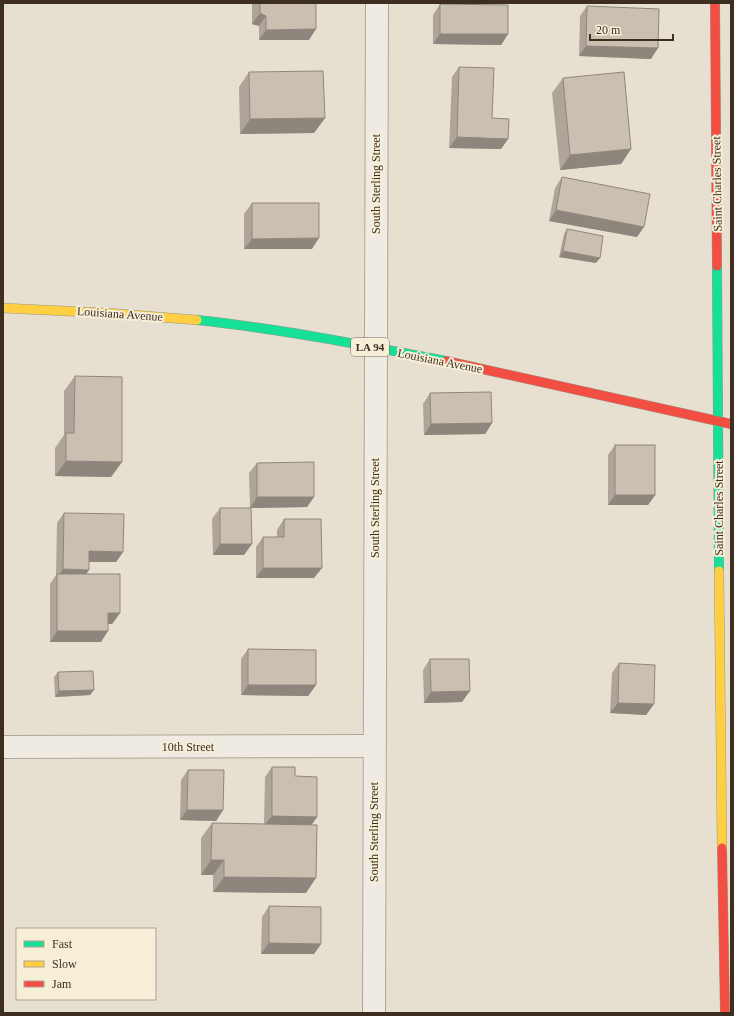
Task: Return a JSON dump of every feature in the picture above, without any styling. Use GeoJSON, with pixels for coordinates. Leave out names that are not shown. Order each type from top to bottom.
{"type":"FeatureCollection","features":[{"type":"Feature","properties":{"kind":"street","name":"South Sterling Street"},"geometry":{"type":"LineString","coordinates":[[374,1013],[377,3]]}},
{"type":"Feature","properties":{"kind":"street","name":"Saint Charles Street"},"geometry":{"type":"LineString","coordinates":[[715,3],[724,1013]]}},
{"type":"Feature","properties":{"kind":"street","name":"Louisiana Avenue"},"geometry":{"type":"LineString","coordinates":[[3,308],[93,311],[180,319],[280,331],[376,348],[516,376],[731,424]]}},
{"type":"Feature","properties":{"kind":"street","name":"10th Street"},"geometry":{"type":"LineString","coordinates":[[3,747],[374,746]]}},
{"type":"Feature","properties":{"kind":"building"},"geometry":{"type":"Polygon","coordinates":[[[260,3],[316,3],[316,29],[266,30],[266,16],[260,13],[260,3]]]}},
{"type":"Feature","properties":{"kind":"building"},"geometry":{"type":"Polygon","coordinates":[[[440,4],[508,5],[508,34],[440,34],[440,4]]]}},
{"type":"Feature","properties":{"kind":"building"},"geometry":{"type":"Polygon","coordinates":[[[587,6],[659,9],[658,48],[586,46],[587,6]]]}},
{"type":"Feature","properties":{"kind":"building"},"geometry":{"type":"Polygon","coordinates":[[[459,67],[494,68],[492,118],[509,119],[508,139],[457,137],[459,67]]]}},
{"type":"Feature","properties":{"kind":"building"},"geometry":{"type":"Polygon","coordinates":[[[323,71],[325,118],[250,119],[249,72],[323,71]]]}},
{"type":"Feature","properties":{"kind":"building"},"geometry":{"type":"Polygon","coordinates":[[[624,72],[631,149],[570,155],[563,78],[624,72]]]}},
{"type":"Feature","properties":{"kind":"building"},"geometry":{"type":"Polygon","coordinates":[[[562,177],[650,194],[644,227],[556,210],[562,177]]]}},
{"type":"Feature","properties":{"kind":"building"},"geometry":{"type":"Polygon","coordinates":[[[252,203],[319,203],[319,238],[252,239],[252,203]]]}},
{"type":"Feature","properties":{"kind":"building"},"geometry":{"type":"Polygon","coordinates":[[[567,229],[603,236],[600,258],[563,251],[567,229]]]}},
{"type":"Feature","properties":{"kind":"building"},"geometry":{"type":"Polygon","coordinates":[[[75,376],[122,377],[122,462],[66,461],[66,433],[74,433],[75,376]]]}},
{"type":"Feature","properties":{"kind":"building"},"geometry":{"type":"Polygon","coordinates":[[[491,392],[492,423],[431,424],[430,393],[491,392]]]}},
{"type":"Feature","properties":{"kind":"building"},"geometry":{"type":"Polygon","coordinates":[[[615,445],[655,445],[655,495],[615,495],[615,445]]]}},
{"type":"Feature","properties":{"kind":"building"},"geometry":{"type":"Polygon","coordinates":[[[314,462],[314,497],[257,497],[257,463],[314,462]]]}},
{"type":"Feature","properties":{"kind":"building"},"geometry":{"type":"Polygon","coordinates":[[[220,508],[251,508],[252,544],[220,544],[220,508]]]}},
{"type":"Feature","properties":{"kind":"building"},"geometry":{"type":"Polygon","coordinates":[[[64,513],[124,514],[123,552],[89,551],[89,570],[63,569],[64,513]]]}},
{"type":"Feature","properties":{"kind":"building"},"geometry":{"type":"Polygon","coordinates":[[[284,519],[321,519],[322,568],[263,568],[263,537],[284,537],[284,519]]]}},
{"type":"Feature","properties":{"kind":"building"},"geometry":{"type":"Polygon","coordinates":[[[57,574],[120,574],[120,613],[108,613],[108,631],[57,631],[57,574]]]}},
{"type":"Feature","properties":{"kind":"building"},"geometry":{"type":"Polygon","coordinates":[[[248,649],[316,650],[316,685],[248,685],[248,649]]]}},
{"type":"Feature","properties":{"kind":"building"},"geometry":{"type":"Polygon","coordinates":[[[430,659],[469,659],[470,691],[431,692],[430,659]]]}},
{"type":"Feature","properties":{"kind":"building"},"geometry":{"type":"Polygon","coordinates":[[[619,663],[655,665],[654,704],[618,703],[619,663]]]}},
{"type":"Feature","properties":{"kind":"building"},"geometry":{"type":"Polygon","coordinates":[[[93,671],[94,690],[59,691],[58,672],[93,671]]]}},
{"type":"Feature","properties":{"kind":"building"},"geometry":{"type":"Polygon","coordinates":[[[272,767],[295,767],[295,776],[317,777],[317,817],[272,816],[272,767]]]}},
{"type":"Feature","properties":{"kind":"building"},"geometry":{"type":"Polygon","coordinates":[[[188,770],[224,770],[223,810],[187,810],[188,770]]]}},
{"type":"Feature","properties":{"kind":"building"},"geometry":{"type":"Polygon","coordinates":[[[212,823],[317,825],[316,878],[224,877],[224,860],[211,860],[212,823]]]}},
{"type":"Feature","properties":{"kind":"building"},"geometry":{"type":"Polygon","coordinates":[[[269,906],[321,907],[321,944],[269,943],[269,906]]]}},
{"type":"Feature","properties":{"kind":"traffic: fast"},"geometry":{"type":"LineString","coordinates":[[717,266],[719,571]]}},
{"type":"Feature","properties":{"kind":"traffic: fast"},"geometry":{"type":"LineString","coordinates":[[197,320],[353,343],[446,361]]}},
{"type":"Feature","properties":{"kind":"traffic: slow"},"geometry":{"type":"LineString","coordinates":[[3,308],[107,313],[197,320]]}},
{"type":"Feature","properties":{"kind":"traffic: slow"},"geometry":{"type":"LineString","coordinates":[[719,571],[722,848]]}},
{"type":"Feature","properties":{"kind":"traffic: jam"},"geometry":{"type":"LineString","coordinates":[[715,3],[717,266]]}},
{"type":"Feature","properties":{"kind":"traffic: jam"},"geometry":{"type":"LineString","coordinates":[[446,361],[731,424]]}},
{"type":"Feature","properties":{"kind":"traffic: jam"},"geometry":{"type":"LineString","coordinates":[[722,848],[725,1013]]}}]}
